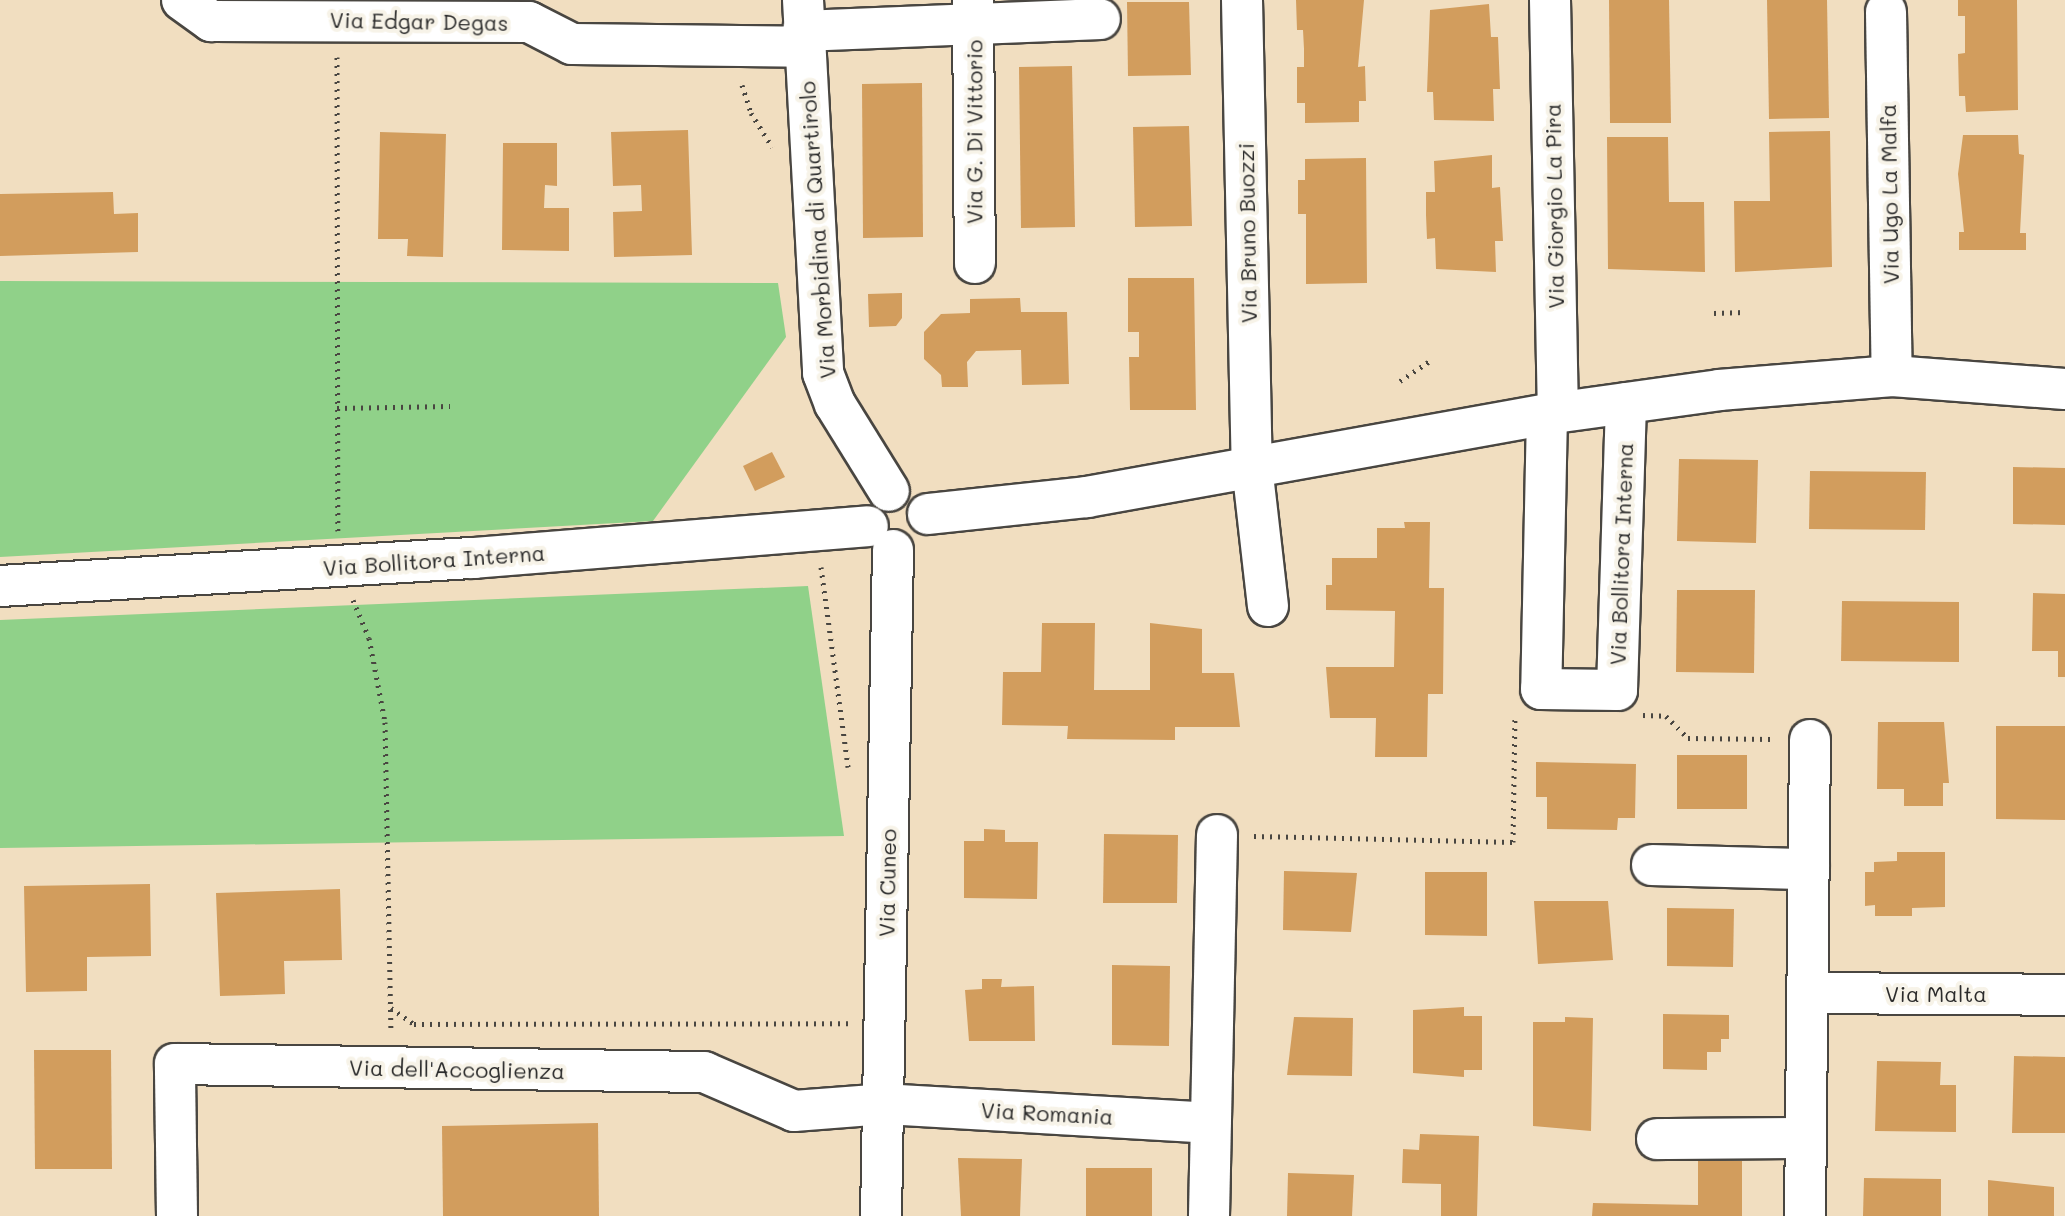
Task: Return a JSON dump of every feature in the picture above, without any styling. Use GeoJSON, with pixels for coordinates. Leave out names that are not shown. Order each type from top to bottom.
{"type":"FeatureCollection","features":[{"type":"Feature","properties":{"kind":"street","name":"Via Edgar Degas"},"geometry":{"type":"LineString","coordinates":[[182,0],[211,21],[529,22],[572,44],[973,12],[1100,19]]}},
{"type":"Feature","properties":{"kind":"street","name":"Via Bruno Buozzi"},"geometry":{"type":"LineString","coordinates":[[1242,0],[1252,466],[1268,606]]}},
{"type":"Feature","properties":{"kind":"street","name":"Via Giorgio La Pira"},"geometry":{"type":"LineString","coordinates":[[1550,0],[1552,414]]}},
{"type":"Feature","properties":{"kind":"street","name":"Via G. Di Vittorio"},"geometry":{"type":"LineString","coordinates":[[973,12],[975,263]]}},
{"type":"Feature","properties":{"kind":"street","name":"Via Ugo La Malfa"},"geometry":{"type":"LineString","coordinates":[[1886,12],[1892,376]]}},
{"type":"Feature","properties":{"kind":"street","name":"Via Morbidina di Quartirolo"},"geometry":{"type":"LineString","coordinates":[[803,26],[823,373],[835,404],[889,491]]}},
{"type":"Feature","properties":{"kind":"street"},"geometry":{"type":"LineString","coordinates":[[928,514],[1087,497],[1626,403],[1892,376],[2065,389]]}},
{"type":"Feature","properties":{"kind":"street","name":"Via Bollitora Interna"},"geometry":{"type":"LineString","coordinates":[[1541,689],[1617,690],[1626,403]]}},
{"type":"Feature","properties":{"kind":"street"},"geometry":{"type":"LineString","coordinates":[[1541,689],[1552,414]]}},
{"type":"Feature","properties":{"kind":"street"},"geometry":{"type":"LineString","coordinates":[[889,491],[914,494],[928,514],[923,538],[910,548],[881,538],[875,501],[889,491]]}},
{"type":"Feature","properties":{"kind":"street","name":"Via Bollitora Interna"},"geometry":{"type":"LineString","coordinates":[[0,586],[881,538]]}},
{"type":"Feature","properties":{"kind":"street","name":"Via Cuneo"},"geometry":{"type":"LineString","coordinates":[[881,538],[884,1104],[881,1216]]}},
{"type":"Feature","properties":{"kind":"street"},"geometry":{"type":"LineString","coordinates":[[1805,1216],[1810,740]]}},
{"type":"Feature","properties":{"kind":"street"},"geometry":{"type":"LineString","coordinates":[[1209,1216],[1217,835]]}},
{"type":"Feature","properties":{"kind":"street"},"geometry":{"type":"LineString","coordinates":[[1652,865],[1809,869]]}},
{"type":"Feature","properties":{"kind":"street","name":"Via Malta"},"geometry":{"type":"LineString","coordinates":[[1807,993],[2065,995]]}},
{"type":"Feature","properties":{"kind":"street","name":"Via dell'Accoglienza"},"geometry":{"type":"LineString","coordinates":[[177,1216],[175,1064],[704,1072],[794,1111],[884,1104]]}},
{"type":"Feature","properties":{"kind":"street","name":"Via Romania"},"geometry":{"type":"LineString","coordinates":[[884,1104],[1210,1123]]}},
{"type":"Feature","properties":{"kind":"street"},"geometry":{"type":"LineString","coordinates":[[1657,1139],[1806,1138]]}},
{"type":"Feature","properties":{"kind":"path"},"geometry":{"type":"LineString","coordinates":[[337,20],[338,566],[369,638],[385,722],[392,1068]]}},
{"type":"Feature","properties":{"kind":"path"},"geometry":{"type":"LineString","coordinates":[[1714,313],[1745,312]]}},
{"type":"Feature","properties":{"kind":"path"},"geometry":{"type":"LineString","coordinates":[[1400,381],[1431,360]]}},
{"type":"Feature","properties":{"kind":"path"},"geometry":{"type":"LineString","coordinates":[[337,408],[450,406]]}},
{"type":"Feature","properties":{"kind":"path"},"geometry":{"type":"LineString","coordinates":[[1217,835],[1513,842],[1515,689],[1541,689]]}},
{"type":"Feature","properties":{"kind":"path"},"geometry":{"type":"LineString","coordinates":[[1617,690],[1639,715],[1666,716],[1688,738],[1810,740]]}},
{"type":"Feature","properties":{"kind":"path"},"geometry":{"type":"LineString","coordinates":[[390,1007],[414,1024],[859,1024]]}},
{"type":"Feature","properties":{"kind":"green space"},"geometry":{"type":"Polygon","coordinates":[[[0,281],[778,283],[786,337],[653,521],[0,557],[0,281]]]}},
{"type":"Feature","properties":{"kind":"green space"},"geometry":{"type":"Polygon","coordinates":[[[808,586],[844,836],[0,848],[0,620],[808,586]]]}},
{"type":"Feature","properties":{"kind":"building"},"geometry":{"type":"Polygon","coordinates":[[[1296,0],[1364,0],[1358,67],[1365,66],[1366,101],[1359,101],[1359,122],[1305,123],[1305,103],[1297,103],[1297,67],[1304,67],[1304,49],[1303,30],[1297,30],[1296,0]]]}},
{"type":"Feature","properties":{"kind":"building"},"geometry":{"type":"Polygon","coordinates":[[[1609,0],[1669,0],[1671,123],[1610,123],[1609,0]]]}},
{"type":"Feature","properties":{"kind":"building"},"geometry":{"type":"Polygon","coordinates":[[[1767,0],[1827,0],[1829,118],[1769,119],[1767,0]]]}},
{"type":"Feature","properties":{"kind":"building"},"geometry":{"type":"Polygon","coordinates":[[[1958,0],[2017,0],[2018,110],[1966,112],[1965,96],[1959,96],[1958,54],[1965,53],[1965,16],[1958,16],[1958,0]]]}},
{"type":"Feature","properties":{"kind":"building"},"geometry":{"type":"Polygon","coordinates":[[[1127,2],[1189,2],[1191,75],[1128,76],[1127,2]]]}},
{"type":"Feature","properties":{"kind":"building"},"geometry":{"type":"Polygon","coordinates":[[[1489,4],[1491,37],[1498,37],[1500,89],[1493,89],[1494,121],[1434,120],[1433,92],[1427,92],[1430,10],[1489,4]]]}},
{"type":"Feature","properties":{"kind":"building"},"geometry":{"type":"Polygon","coordinates":[[[1072,66],[1075,227],[1021,228],[1019,67],[1072,66]]]}},
{"type":"Feature","properties":{"kind":"building"},"geometry":{"type":"Polygon","coordinates":[[[922,83],[923,237],[863,238],[862,84],[922,83]]]}},
{"type":"Feature","properties":{"kind":"building"},"geometry":{"type":"Polygon","coordinates":[[[1189,126],[1192,226],[1135,227],[1133,127],[1189,126]]]}},
{"type":"Feature","properties":{"kind":"building"},"geometry":{"type":"Polygon","coordinates":[[[688,130],[692,255],[614,257],[613,212],[642,211],[641,185],[613,186],[611,132],[688,130]]]}},
{"type":"Feature","properties":{"kind":"building"},"geometry":{"type":"Polygon","coordinates":[[[1830,131],[1832,267],[1735,272],[1734,201],[1770,201],[1769,132],[1830,131]]]}},
{"type":"Feature","properties":{"kind":"building"},"geometry":{"type":"Polygon","coordinates":[[[380,132],[446,134],[443,257],[407,256],[408,239],[378,239],[380,132]]]}},
{"type":"Feature","properties":{"kind":"building"},"geometry":{"type":"Polygon","coordinates":[[[1963,135],[2018,135],[2019,154],[2024,155],[2020,233],[2026,233],[2026,250],[1959,250],[1959,232],[1964,232],[1958,174],[1963,135]]]}},
{"type":"Feature","properties":{"kind":"building"},"geometry":{"type":"Polygon","coordinates":[[[1607,137],[1668,137],[1669,202],[1704,202],[1705,272],[1608,269],[1607,137]]]}},
{"type":"Feature","properties":{"kind":"building"},"geometry":{"type":"Polygon","coordinates":[[[503,143],[557,143],[557,186],[545,185],[544,208],[569,208],[569,251],[502,250],[503,143]]]}},
{"type":"Feature","properties":{"kind":"building"},"geometry":{"type":"Polygon","coordinates":[[[1492,155],[1492,188],[1500,187],[1503,241],[1495,241],[1496,272],[1436,269],[1435,238],[1427,239],[1426,215],[1426,192],[1435,192],[1434,161],[1492,155]]]}},
{"type":"Feature","properties":{"kind":"building"},"geometry":{"type":"Polygon","coordinates":[[[1366,158],[1367,283],[1306,284],[1306,214],[1298,214],[1298,180],[1305,180],[1305,159],[1366,158]]]}},
{"type":"Feature","properties":{"kind":"building"},"geometry":{"type":"Polygon","coordinates":[[[113,192],[114,214],[138,213],[138,252],[0,256],[0,194],[113,192]]]}},
{"type":"Feature","properties":{"kind":"building"},"geometry":{"type":"Polygon","coordinates":[[[1128,278],[1194,278],[1196,410],[1130,410],[1129,357],[1139,357],[1139,332],[1128,332],[1128,278]]]}},
{"type":"Feature","properties":{"kind":"building"},"geometry":{"type":"Polygon","coordinates":[[[902,293],[902,318],[896,326],[869,327],[868,294],[902,293]]]}},
{"type":"Feature","properties":{"kind":"building"},"geometry":{"type":"Polygon","coordinates":[[[1020,298],[1021,312],[1067,312],[1069,384],[1022,385],[1021,350],[976,351],[967,362],[968,387],[942,387],[941,375],[924,359],[924,332],[941,314],[970,313],[970,299],[1020,298]]]}},
{"type":"Feature","properties":{"kind":"building"},"geometry":{"type":"Polygon","coordinates":[[[772,452],[785,477],[755,491],[743,466],[772,452]]]}},
{"type":"Feature","properties":{"kind":"building"},"geometry":{"type":"Polygon","coordinates":[[[1679,459],[1758,460],[1756,543],[1677,541],[1679,459]]]}},
{"type":"Feature","properties":{"kind":"building"},"geometry":{"type":"Polygon","coordinates":[[[2013,467],[2065,468],[2065,525],[2013,524],[2013,467]]]}},
{"type":"Feature","properties":{"kind":"building"},"geometry":{"type":"Polygon","coordinates":[[[1810,471],[1926,472],[1925,530],[1809,529],[1810,471]]]}},
{"type":"Feature","properties":{"kind":"building"},"geometry":{"type":"Polygon","coordinates":[[[1404,522],[1430,522],[1429,588],[1444,588],[1443,694],[1428,694],[1427,757],[1375,757],[1376,718],[1330,718],[1326,667],[1394,667],[1395,611],[1326,610],[1326,585],[1332,585],[1332,558],[1377,558],[1377,528],[1405,528],[1404,522]]]}},
{"type":"Feature","properties":{"kind":"building"},"geometry":{"type":"Polygon","coordinates":[[[1677,590],[1755,590],[1754,673],[1676,672],[1677,590]]]}},
{"type":"Feature","properties":{"kind":"building"},"geometry":{"type":"Polygon","coordinates":[[[2033,593],[2065,594],[2065,677],[2058,677],[2058,651],[2032,651],[2033,593]]]}},
{"type":"Feature","properties":{"kind":"building"},"geometry":{"type":"Polygon","coordinates":[[[1842,601],[1959,602],[1959,662],[1841,661],[1842,601]]]}},
{"type":"Feature","properties":{"kind":"building"},"geometry":{"type":"Polygon","coordinates":[[[1042,623],[1095,623],[1094,690],[1150,690],[1150,623],[1202,629],[1202,673],[1234,673],[1240,727],[1175,727],[1175,740],[1067,739],[1068,726],[1002,725],[1003,672],[1041,672],[1042,623]]]}},
{"type":"Feature","properties":{"kind":"building"},"geometry":{"type":"Polygon","coordinates":[[[1878,722],[1944,722],[1949,783],[1943,783],[1943,806],[1904,806],[1904,789],[1877,789],[1878,722]]]}},
{"type":"Feature","properties":{"kind":"building"},"geometry":{"type":"Polygon","coordinates":[[[1996,726],[2065,726],[2065,820],[1996,819],[1996,726]]]}},
{"type":"Feature","properties":{"kind":"building"},"geometry":{"type":"Polygon","coordinates":[[[1677,755],[1747,755],[1747,809],[1677,809],[1677,755]]]}},
{"type":"Feature","properties":{"kind":"building"},"geometry":{"type":"Polygon","coordinates":[[[1536,762],[1636,764],[1635,818],[1618,818],[1617,830],[1547,829],[1547,797],[1536,797],[1536,762]]]}},
{"type":"Feature","properties":{"kind":"building"},"geometry":{"type":"Polygon","coordinates":[[[984,829],[1005,830],[1005,842],[1038,842],[1037,899],[964,898],[964,841],[984,841],[984,829]]]}},
{"type":"Feature","properties":{"kind":"building"},"geometry":{"type":"Polygon","coordinates":[[[1104,834],[1178,835],[1177,903],[1103,903],[1104,834]]]}},
{"type":"Feature","properties":{"kind":"building"},"geometry":{"type":"Polygon","coordinates":[[[1897,852],[1945,852],[1945,907],[1912,908],[1912,916],[1875,916],[1875,905],[1865,906],[1865,872],[1874,872],[1874,862],[1897,861],[1897,852]]]}},
{"type":"Feature","properties":{"kind":"building"},"geometry":{"type":"Polygon","coordinates":[[[1284,871],[1357,873],[1351,932],[1283,930],[1284,871]]]}},
{"type":"Feature","properties":{"kind":"building"},"geometry":{"type":"Polygon","coordinates":[[[1425,872],[1487,872],[1487,936],[1425,935],[1425,872]]]}},
{"type":"Feature","properties":{"kind":"building"},"geometry":{"type":"Polygon","coordinates":[[[150,884],[151,956],[87,957],[87,991],[26,992],[24,886],[150,884]]]}},
{"type":"Feature","properties":{"kind":"building"},"geometry":{"type":"Polygon","coordinates":[[[340,889],[342,960],[284,961],[285,994],[220,996],[216,893],[340,889]]]}},
{"type":"Feature","properties":{"kind":"building"},"geometry":{"type":"Polygon","coordinates":[[[1534,901],[1608,901],[1613,960],[1538,964],[1534,901]]]}},
{"type":"Feature","properties":{"kind":"building"},"geometry":{"type":"Polygon","coordinates":[[[1667,908],[1734,909],[1733,967],[1667,966],[1667,908]]]}},
{"type":"Feature","properties":{"kind":"building"},"geometry":{"type":"Polygon","coordinates":[[[1112,965],[1170,966],[1169,1046],[1112,1045],[1112,965]]]}},
{"type":"Feature","properties":{"kind":"building"},"geometry":{"type":"Polygon","coordinates":[[[982,979],[1002,979],[1001,987],[1034,986],[1035,1041],[969,1041],[965,990],[982,989],[982,979]]]}},
{"type":"Feature","properties":{"kind":"building"},"geometry":{"type":"Polygon","coordinates":[[[1464,1007],[1464,1016],[1482,1016],[1482,1070],[1464,1070],[1464,1077],[1413,1073],[1413,1010],[1464,1007]]]}},
{"type":"Feature","properties":{"kind":"building"},"geometry":{"type":"Polygon","coordinates":[[[1663,1014],[1729,1015],[1729,1039],[1721,1039],[1721,1052],[1707,1052],[1707,1070],[1663,1069],[1663,1014]]]}},
{"type":"Feature","properties":{"kind":"building"},"geometry":{"type":"Polygon","coordinates":[[[1294,1017],[1353,1018],[1352,1076],[1287,1075],[1294,1017]]]}},
{"type":"Feature","properties":{"kind":"building"},"geometry":{"type":"Polygon","coordinates":[[[1565,1017],[1593,1018],[1591,1131],[1533,1126],[1533,1022],[1565,1022],[1565,1017]]]}},
{"type":"Feature","properties":{"kind":"building"},"geometry":{"type":"Polygon","coordinates":[[[34,1050],[111,1050],[112,1169],[35,1169],[34,1050]]]}},
{"type":"Feature","properties":{"kind":"building"},"geometry":{"type":"Polygon","coordinates":[[[2014,1056],[2065,1057],[2065,1133],[2012,1133],[2014,1056]]]}},
{"type":"Feature","properties":{"kind":"building"},"geometry":{"type":"Polygon","coordinates":[[[1877,1061],[1941,1062],[1940,1085],[1956,1085],[1956,1132],[1875,1131],[1877,1061]]]}},
{"type":"Feature","properties":{"kind":"building"},"geometry":{"type":"Polygon","coordinates":[[[598,1123],[599,1216],[443,1216],[442,1126],[598,1123]]]}},
{"type":"Feature","properties":{"kind":"building"},"geometry":{"type":"Polygon","coordinates":[[[1420,1134],[1479,1136],[1477,1216],[1441,1216],[1441,1184],[1402,1183],[1403,1149],[1419,1150],[1420,1134]]]}},
{"type":"Feature","properties":{"kind":"building"},"geometry":{"type":"Polygon","coordinates":[[[958,1158],[1022,1159],[1020,1216],[961,1216],[958,1158]]]}},
{"type":"Feature","properties":{"kind":"building"},"geometry":{"type":"Polygon","coordinates":[[[1698,1161],[1742,1161],[1742,1216],[1592,1216],[1593,1203],[1698,1205],[1698,1161]]]}},
{"type":"Feature","properties":{"kind":"building"},"geometry":{"type":"Polygon","coordinates":[[[1086,1168],[1152,1168],[1152,1216],[1086,1216],[1086,1168]]]}},
{"type":"Feature","properties":{"kind":"building"},"geometry":{"type":"Polygon","coordinates":[[[1288,1173],[1354,1175],[1352,1216],[1287,1216],[1288,1173]]]}},
{"type":"Feature","properties":{"kind":"building"},"geometry":{"type":"Polygon","coordinates":[[[1864,1178],[1941,1179],[1941,1216],[1863,1216],[1864,1178]]]}},
{"type":"Feature","properties":{"kind":"building"},"geometry":{"type":"Polygon","coordinates":[[[1988,1180],[2054,1187],[2054,1216],[1988,1216],[1988,1180]]]}}]}
